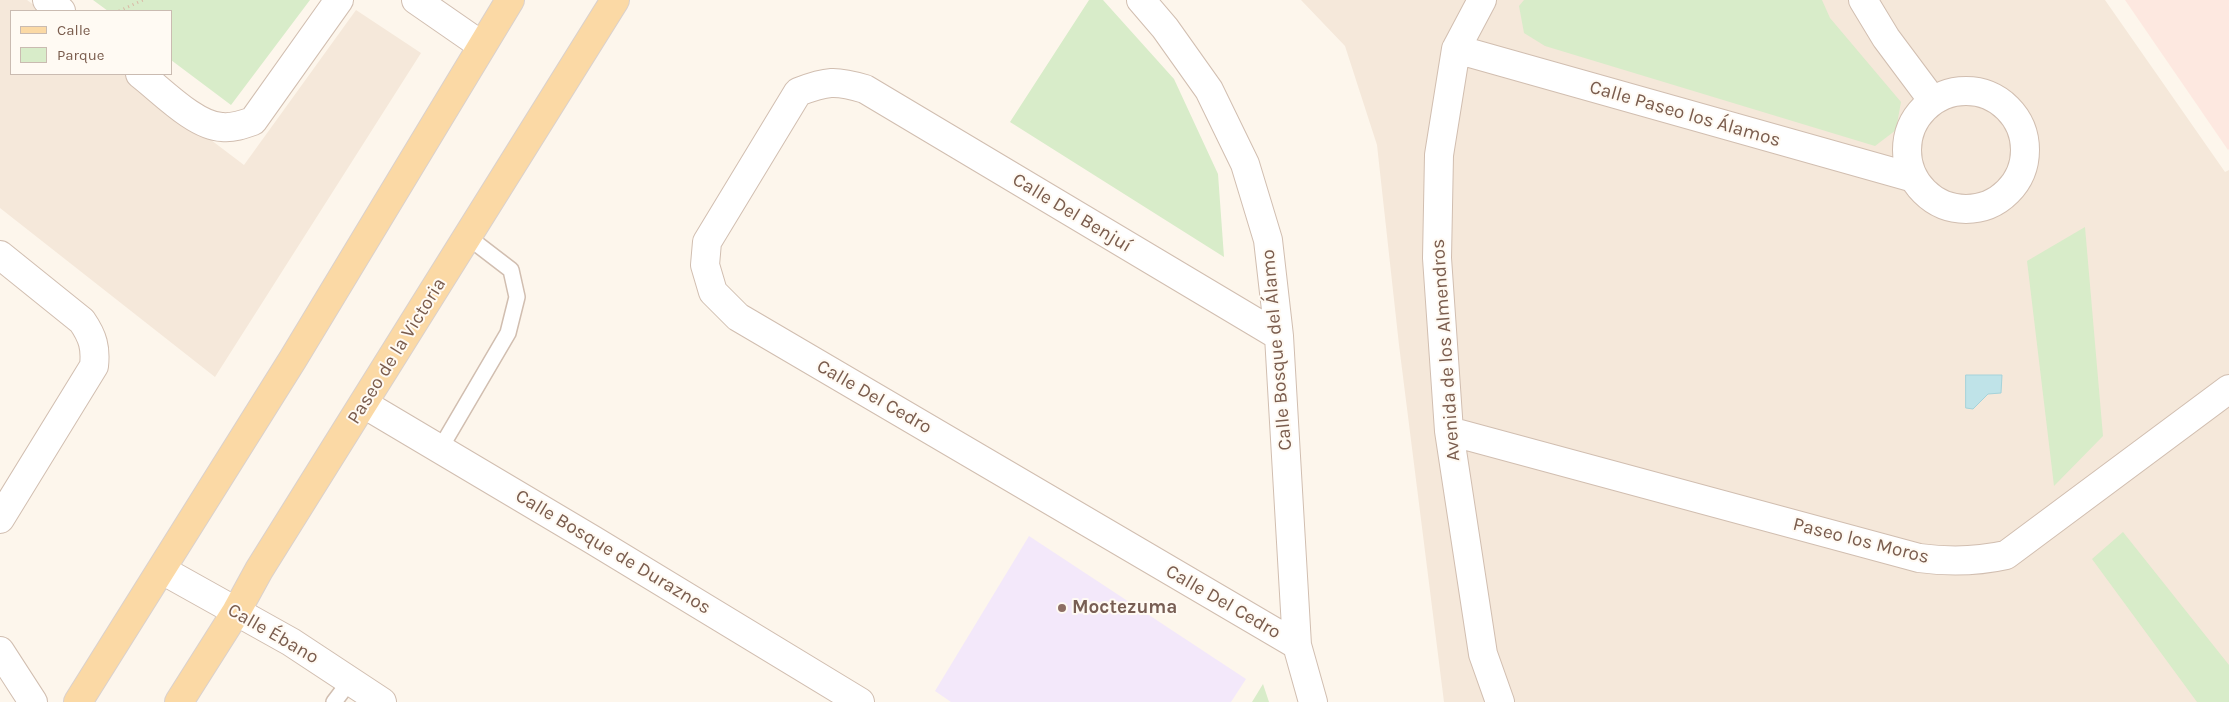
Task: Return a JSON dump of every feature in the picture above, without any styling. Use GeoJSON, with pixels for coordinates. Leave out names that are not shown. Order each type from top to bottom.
{"type":"FeatureCollection","features":[{"type":"Feature","properties":{"kind":"main road"},"geometry":{"type":"LineString","coordinates":[[78,702],[293,359],[481,45],[510,0]]}},
{"type":"Feature","properties":{"kind":"main road","name":"Paseo de la Victoria"},"geometry":{"type":"LineString","coordinates":[[179,702],[236,612],[259,570],[615,0]]}},
{"type":"Feature","properties":{"kind":"street"},"geometry":{"type":"LineString","coordinates":[[47,0],[60,10]]}},
{"type":"Feature","properties":{"kind":"street"},"geometry":{"type":"LineString","coordinates":[[141,75],[199,120],[220,127],[236,127],[253,121],[339,0]]}},
{"type":"Feature","properties":{"kind":"street"},"geometry":{"type":"LineString","coordinates":[[416,0],[481,45]]}},
{"type":"Feature","properties":{"kind":"street","name":"Calle Bosque del Álamo"},"geometry":{"type":"LineString","coordinates":[[1141,0],[1165,28],[1208,90],[1245,164],[1268,240],[1279,336],[1296,645],[1313,702]]}},
{"type":"Feature","properties":{"kind":"street","name":"Avenida de los Almendros"},"geometry":{"type":"LineString","coordinates":[[1482,0],[1456,49],[1439,155],[1437,258],[1449,431],[1483,654],[1500,702]]}},
{"type":"Feature","properties":{"kind":"street"},"geometry":{"type":"LineString","coordinates":[[1863,0],[1886,38],[1933,101]]}},
{"type":"Feature","properties":{"kind":"street","name":"Calle Paseo los Álamos"},"geometry":{"type":"LineString","coordinates":[[1456,49],[1914,178]]}},
{"type":"Feature","properties":{"kind":"street","name":"Calle Del Cedro"},"geometry":{"type":"LineString","coordinates":[[865,89],[841,82],[821,83],[798,92],[707,242],[705,265],[713,292],[738,317],[1296,645]]}},
{"type":"Feature","properties":{"kind":"street","name":"Calle Del Benjuí"},"geometry":{"type":"LineString","coordinates":[[865,89],[1279,336]]}},
{"type":"Feature","properties":{"kind":"street"},"geometry":{"type":"LineString","coordinates":[[1972,91],[1992,97],[2009,108],[2020,125],[2025,145],[2024,166],[2016,184],[2002,198],[1984,208],[1963,210],[1943,206],[1926,194],[1914,178],[1907,162],[1907,144],[1911,128],[1920,113],[1933,101],[1952,93],[1972,91]]}},
{"type":"Feature","properties":{"kind":"street"},"geometry":{"type":"LineString","coordinates":[[0,255],[82,321],[92,335],[96,350],[94,366],[0,518]]}},
{"type":"Feature","properties":{"kind":"street","name":"Paseo los Moros"},"geometry":{"type":"LineString","coordinates":[[1449,431],[1919,558],[1953,562],[1982,561],[2006,555],[2229,388]]}},
{"type":"Feature","properties":{"kind":"street","name":"Calle Bosque de Duraznos"},"geometry":{"type":"LineString","coordinates":[[364,404],[860,702]]}},
{"type":"Feature","properties":{"kind":"street","name":"Calle Ébano"},"geometry":{"type":"LineString","coordinates":[[162,570],[291,642],[342,691],[382,702]]}},
{"type":"Feature","properties":{"kind":"street"},"geometry":{"type":"LineString","coordinates":[[0,651],[33,702]]}},
{"type":"Feature","properties":{"kind":"lane"},"geometry":{"type":"LineString","coordinates":[[440,450],[508,333],[517,297],[510,270],[468,237]]}},
{"type":"Feature","properties":{"kind":"path"},"geometry":{"type":"LineString","coordinates":[[121,10],[143,0]]}},
{"type":"Feature","properties":{"kind":"shaded area"},"geometry":{"type":"Polygon","coordinates":[[[0,0],[27,0],[41,10],[10,10],[10,75],[125,75],[244,165],[356,10],[421,53],[215,377],[0,208],[0,0]]]}},
{"type":"Feature","properties":{"kind":"shaded area"},"geometry":{"type":"Polygon","coordinates":[[[1301,0],[2105,0],[2225,172],[2229,170],[2229,702],[1444,702],[1399,345],[1377,145],[1345,46],[1301,0]]]}},
{"type":"Feature","properties":{"kind":"shaded area"},"geometry":{"type":"Polygon","coordinates":[[[2125,0],[2229,0],[2228,150],[2125,0]]]}},
{"type":"Feature","properties":{"kind":"shaded area","name":"Moctezuma"},"geometry":{"type":"Polygon","coordinates":[[[1029,536],[1246,679],[1231,702],[951,702],[935,691],[1029,536]]]}},
{"type":"Feature","properties":{"kind":"green space"},"geometry":{"type":"Polygon","coordinates":[[[93,0],[310,0],[231,105],[172,61],[172,10],[107,10],[93,0]]]}},
{"type":"Feature","properties":{"kind":"green space"},"geometry":{"type":"Polygon","coordinates":[[[1089,0],[1103,0],[1174,79],[1218,174],[1224,257],[1010,122],[1089,0]]]}},
{"type":"Feature","properties":{"kind":"green space"},"geometry":{"type":"Polygon","coordinates":[[[1524,0],[1822,0],[1830,18],[1901,102],[1896,130],[1875,146],[1545,46],[1524,33],[1519,6],[1524,0]]]}},
{"type":"Feature","properties":{"kind":"green space"},"geometry":{"type":"Polygon","coordinates":[[[2085,227],[2103,436],[2054,486],[2027,261],[2085,227]]]}},
{"type":"Feature","properties":{"kind":"green space"},"geometry":{"type":"Polygon","coordinates":[[[2123,532],[2229,665],[2229,702],[2197,702],[2092,559],[2123,532]]]}},
{"type":"Feature","properties":{"kind":"green space"},"geometry":{"type":"Polygon","coordinates":[[[1263,684],[1269,702],[1252,702],[1263,684]]]}},
{"type":"Feature","properties":{"kind":"water"},"geometry":{"type":"Polygon","coordinates":[[[1966,375],[2002,375],[2001,393],[1988,394],[1973,409],[1966,408],[1966,375]]]}},
{"type":"Feature","properties":{"kind":"place","name":"Moctezuma"},"geometry":{"type":"Point","coordinates":[1062,608]}}]}
